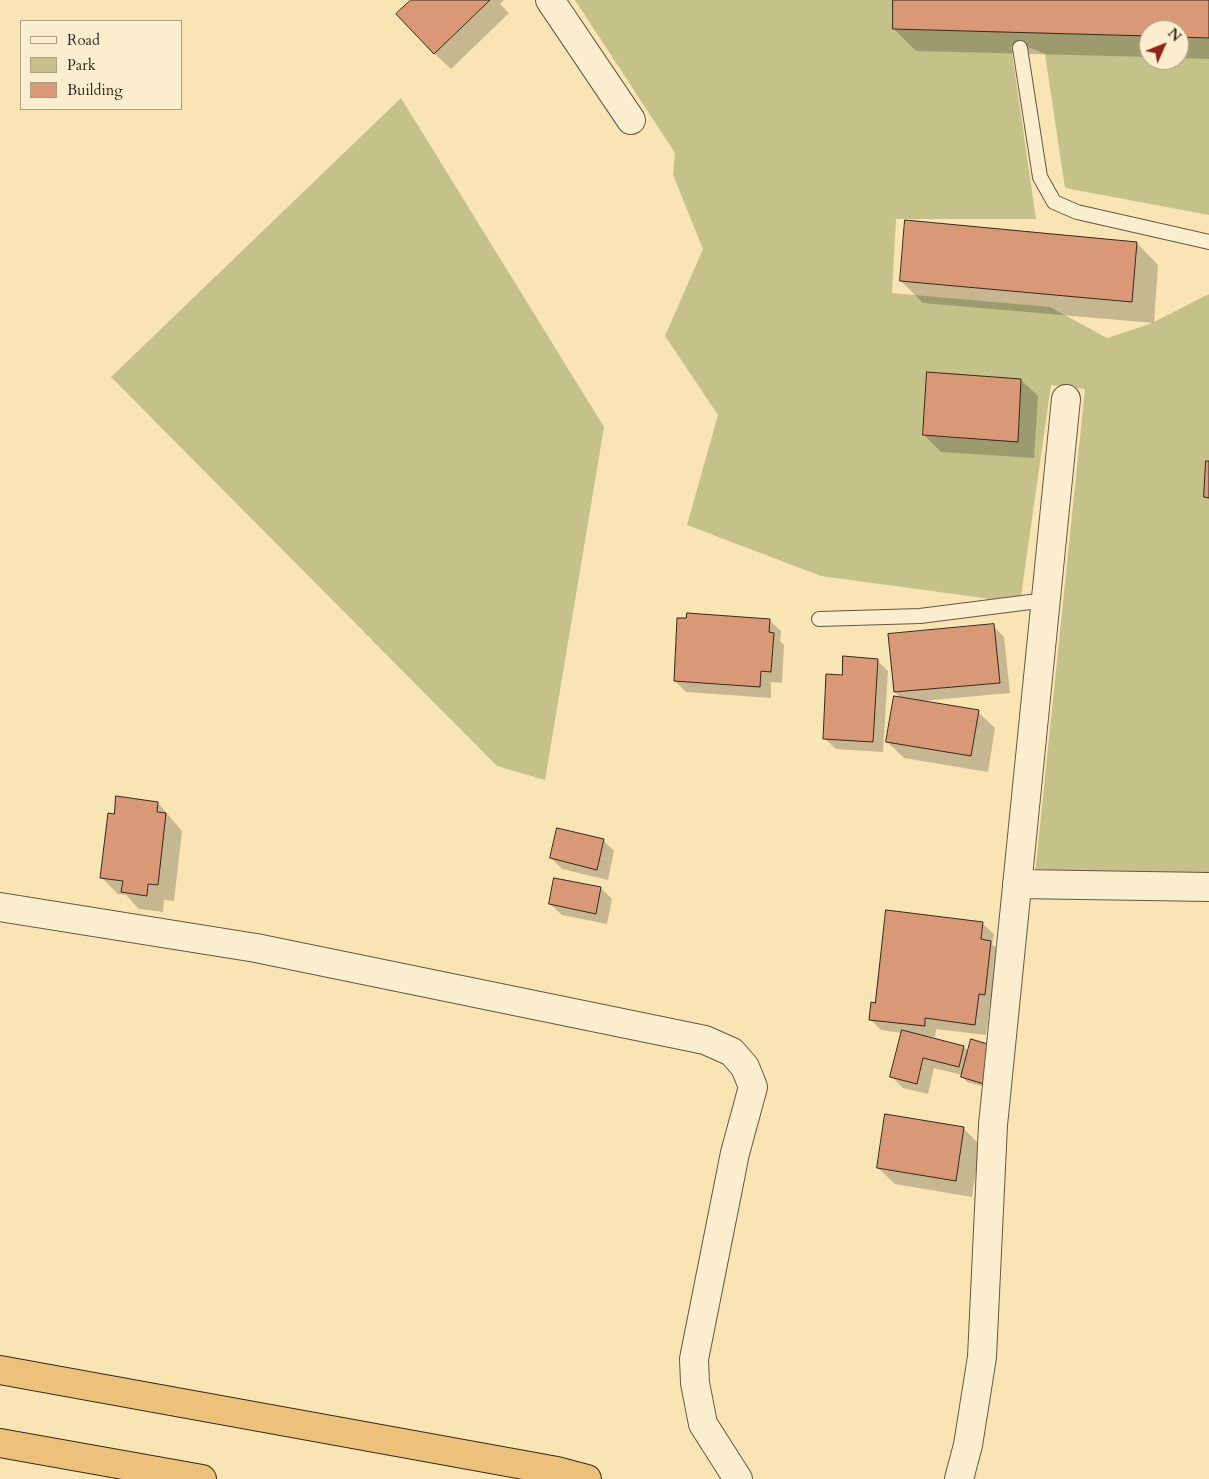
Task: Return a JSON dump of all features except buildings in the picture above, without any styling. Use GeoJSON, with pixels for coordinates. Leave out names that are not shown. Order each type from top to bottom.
{"type":"FeatureCollection","features":[{"type":"Feature","properties":{"kind":"highway"},"geometry":{"type":"LineString","coordinates":[[0,1370],[557,1471],[587,1479]]}},
{"type":"Feature","properties":{"kind":"highway"},"geometry":{"type":"LineString","coordinates":[[0,1443],[202,1479]]}},
{"type":"Feature","properties":{"kind":"street"},"geometry":{"type":"LineString","coordinates":[[550,0],[631,120]]}},
{"type":"Feature","properties":{"kind":"street"},"geometry":{"type":"LineString","coordinates":[[959,1479],[968,1446],[982,1357],[993,1125],[1066,399]]}},
{"type":"Feature","properties":{"kind":"street"},"geometry":{"type":"LineString","coordinates":[[1017,884],[1209,887]]}},
{"type":"Feature","properties":{"kind":"street"},"geometry":{"type":"LineString","coordinates":[[0,907],[256,948],[705,1040],[732,1052],[745,1067],[753,1087],[735,1154],[694,1359],[695,1383],[703,1424],[738,1479]]}},
{"type":"Feature","properties":{"kind":"lane"},"geometry":{"type":"LineString","coordinates":[[1020,48],[1040,177],[1054,202],[1077,212],[1209,242]]}},
{"type":"Feature","properties":{"kind":"lane"},"geometry":{"type":"LineString","coordinates":[[819,620],[920,616],[1046,600]]}},
{"type":"Feature","properties":{"kind":"green space"},"geometry":{"type":"Polygon","coordinates":[[[575,0],[1209,0],[1209,215],[1065,188],[1045,54],[1018,43],[1011,46],[1036,219],[896,219],[892,293],[1050,307],[1107,338],[1150,324],[1209,294],[1209,873],[1035,874],[1085,389],[1051,385],[1020,603],[821,576],[687,525],[718,415],[665,336],[703,249],[673,175],[675,153],[575,0]]]}},
{"type":"Feature","properties":{"kind":"green space"},"geometry":{"type":"Polygon","coordinates":[[[401,98],[604,427],[545,780],[497,766],[111,377],[401,98]]]}}]}
